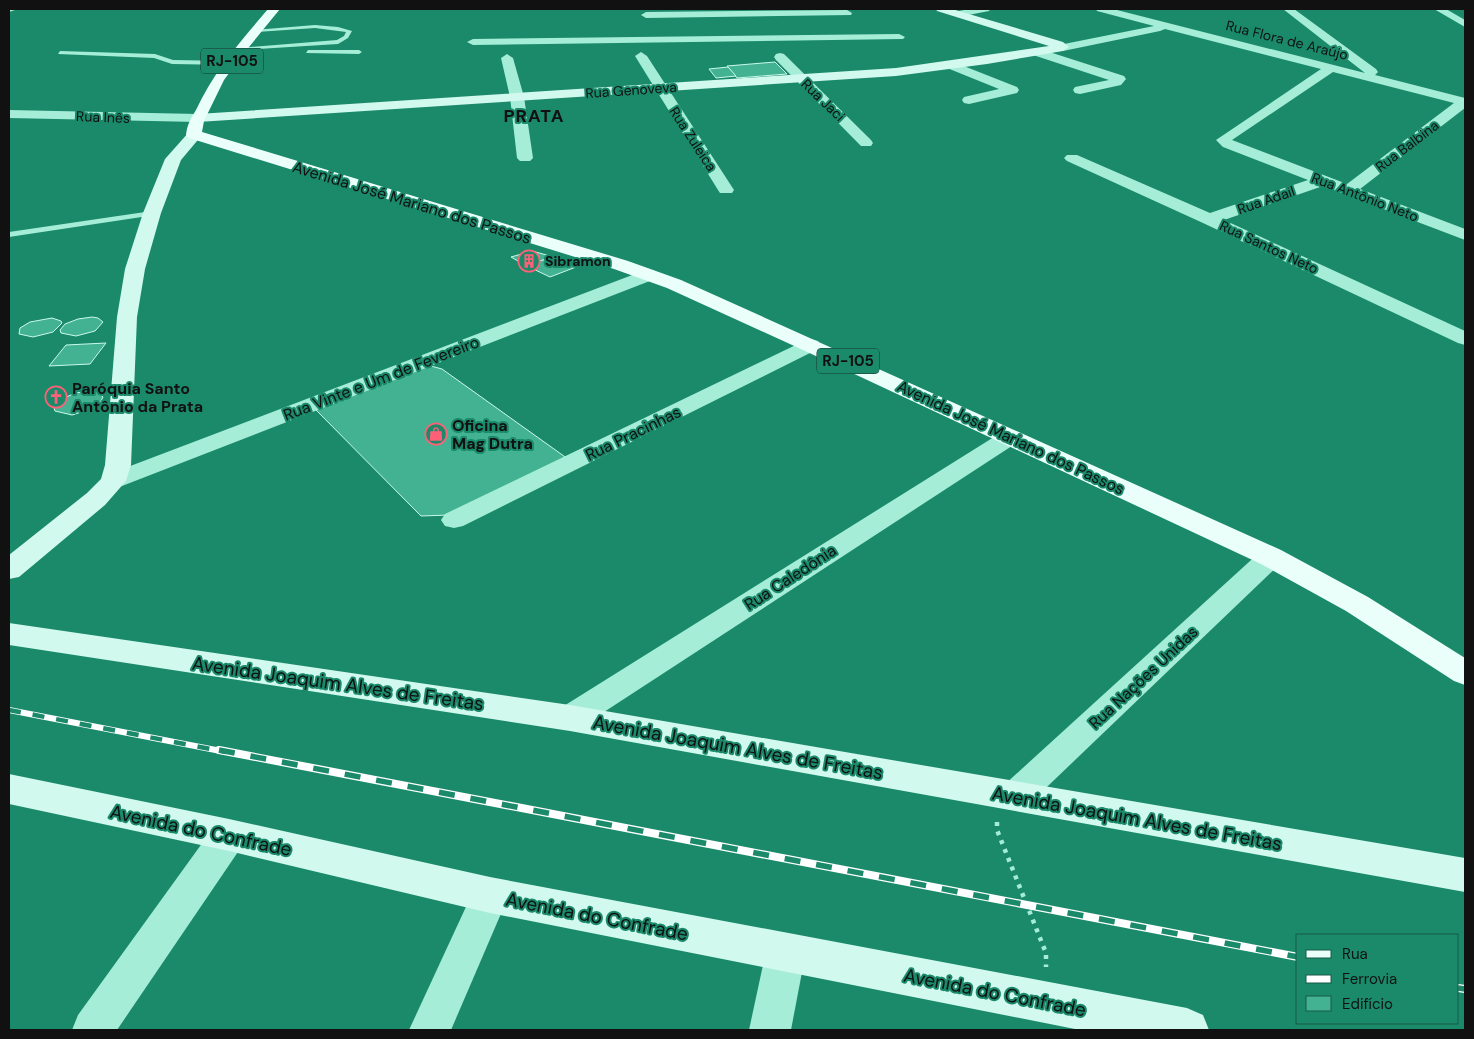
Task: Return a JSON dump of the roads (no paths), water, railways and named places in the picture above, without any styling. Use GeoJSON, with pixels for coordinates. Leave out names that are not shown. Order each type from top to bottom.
{"type":"FeatureCollection","features":[{"type":"Feature","properties":{"kind":"main road","name":"RJ-105"},"geometry":{"type":"LineString","coordinates":[[196,127],[205,102],[237,55],[274,9]]}},
{"type":"Feature","properties":{"kind":"main road","name":"Avenida José Mariano dos Passos"},"geometry":{"type":"LineString","coordinates":[[196,127],[674,284],[811,344],[1271,557],[1357,604],[1465,673]]}},
{"type":"Feature","properties":{"kind":"street"},"geometry":{"type":"LineString","coordinates":[[941,9],[1062,47],[1170,26]]}},
{"type":"Feature","properties":{"kind":"street"},"geometry":{"type":"LineString","coordinates":[[958,14],[986,9]]}},
{"type":"Feature","properties":{"kind":"street","name":"Rua Flora de Araújo"},"geometry":{"type":"LineString","coordinates":[[1101,9],[1465,102]]}},
{"type":"Feature","properties":{"kind":"street"},"geometry":{"type":"LineString","coordinates":[[1288,9],[1383,80]]}},
{"type":"Feature","properties":{"kind":"street"},"geometry":{"type":"LineString","coordinates":[[1439,9],[1465,24]]}},
{"type":"Feature","properties":{"kind":"street"},"geometry":{"type":"LineString","coordinates":[[1125,15],[1160,11]]}},
{"type":"Feature","properties":{"kind":"street"},"geometry":{"type":"LineString","coordinates":[[473,42],[502,50],[646,23],[846,13]]}},
{"type":"Feature","properties":{"kind":"street"},"geometry":{"type":"LineString","coordinates":[[646,23],[899,37]]}},
{"type":"Feature","properties":{"kind":"street"},"geometry":{"type":"LineString","coordinates":[[466,53],[480,29]]}},
{"type":"Feature","properties":{"kind":"street","name":"Rua Genoveva"},"geometry":{"type":"LineString","coordinates":[[196,127],[517,98],[896,72],[1062,47]]}},
{"type":"Feature","properties":{"kind":"street"},"geometry":{"type":"LineString","coordinates":[[502,50],[517,98],[525,158]]}},
{"type":"Feature","properties":{"kind":"street"},"geometry":{"type":"LineString","coordinates":[[1037,52],[1120,79],[1110,84],[1080,90]]}},
{"type":"Feature","properties":{"kind":"street","name":"Rua Zuleica"},"geometry":{"type":"LineString","coordinates":[[641,56],[726,190]]}},
{"type":"Feature","properties":{"kind":"street","name":"Rua Jaci"},"geometry":{"type":"LineString","coordinates":[[780,57],[866,143]]}},
{"type":"Feature","properties":{"kind":"street"},"geometry":{"type":"LineString","coordinates":[[951,65],[1012,90],[969,100]]}},
{"type":"Feature","properties":{"kind":"street","name":"Rua Antônio Neto"},"geometry":{"type":"LineString","coordinates":[[1332,67],[1223,140],[1322,181],[1465,235]]}},
{"type":"Feature","properties":{"kind":"street","name":"Rua Balbina"},"geometry":{"type":"LineString","coordinates":[[1349,190],[1465,102]]}},
{"type":"Feature","properties":{"kind":"street","name":"Rua Inês"},"geometry":{"type":"LineString","coordinates":[[9,114],[196,127]]}},
{"type":"Feature","properties":{"kind":"street"},"geometry":{"type":"LineString","coordinates":[[9,570],[96,500],[113,481],[118,465],[126,317],[135,269],[152,213],[173,159],[196,127]]}},
{"type":"Feature","properties":{"kind":"street","name":"Rua Santos Neto"},"geometry":{"type":"LineString","coordinates":[[1072,158],[1209,219],[1465,339]]}},
{"type":"Feature","properties":{"kind":"street","name":"Rua Adail"},"geometry":{"type":"LineString","coordinates":[[1209,219],[1322,181]]}},
{"type":"Feature","properties":{"kind":"street","name":"Rua Vinte e Um de Fevereiro"},"geometry":{"type":"LineString","coordinates":[[113,481],[648,275]]}},
{"type":"Feature","properties":{"kind":"street"},"geometry":{"type":"LineString","coordinates":[[1440,327],[1465,318]]}},
{"type":"Feature","properties":{"kind":"street","name":"Rua Pracinhas"},"geometry":{"type":"LineString","coordinates":[[454,520],[811,344]]}},
{"type":"Feature","properties":{"kind":"street","name":"Rua Caledônia"},"geometry":{"type":"LineString","coordinates":[[570,718],[1010,437]]}},
{"type":"Feature","properties":{"kind":"street","name":"Rua Nações Unidas"},"geometry":{"type":"LineString","coordinates":[[1006,795],[1271,557]]}},
{"type":"Feature","properties":{"kind":"street","name":"Avenida Joaquim Alves de Freitas"},"geometry":{"type":"LineString","coordinates":[[9,634],[570,718],[1465,875]]}},
{"type":"Feature","properties":{"kind":"street","name":"Avenida do Confrade"},"geometry":{"type":"LineString","coordinates":[[9,789],[228,835],[490,895],[1048,1002],[1106,1022],[1187,1030]]}},
{"type":"Feature","properties":{"kind":"street"},"geometry":{"type":"LineString","coordinates":[[93,1030],[228,835]]}},
{"type":"Feature","properties":{"kind":"street"},"geometry":{"type":"LineString","coordinates":[[430,1030],[490,895]]}},
{"type":"Feature","properties":{"kind":"street"},"geometry":{"type":"LineString","coordinates":[[770,1030],[786,951]]}},
{"type":"Feature","properties":{"kind":"lane"},"geometry":{"type":"LineString","coordinates":[[9,10],[15,9]]}},
{"type":"Feature","properties":{"kind":"lane"},"geometry":{"type":"LineString","coordinates":[[60,53],[155,56],[172,62],[338,42],[346,37],[349,31],[339,28],[257,30]]}},
{"type":"Feature","properties":{"kind":"lane"},"geometry":{"type":"LineString","coordinates":[[303,52],[359,52]]}},
{"type":"Feature","properties":{"kind":"lane"},"geometry":{"type":"LineString","coordinates":[[237,55],[285,53]]}},
{"type":"Feature","properties":{"kind":"lane"},"geometry":{"type":"LineString","coordinates":[[9,235],[152,213]]}},
{"type":"Feature","properties":{"kind":"railway"},"geometry":{"type":"LineString","coordinates":[[9,710],[226,752]]}},
{"type":"Feature","properties":{"kind":"railway"},"geometry":{"type":"LineString","coordinates":[[219,750],[1296,957]]}},
{"type":"Feature","properties":{"kind":"railway"},"geometry":{"type":"LineString","coordinates":[[1459,988],[1465,989]]}},
{"type":"Feature","properties":{"kind":"place","name":"Sibramon"},"geometry":{"type":"Point","coordinates":[529,261]}},
{"type":"Feature","properties":{"kind":"place","name":"Paróquia Santo Antônio da Prata"},"geometry":{"type":"Point","coordinates":[56,397]}},
{"type":"Feature","properties":{"kind":"place","name":"Oficina Mag Dutra"},"geometry":{"type":"Point","coordinates":[436,434]}},
{"type":"Feature","properties":{"kind":"district","name":"PRATA"},"geometry":{"type":"Point","coordinates":[534,116]}}]}
